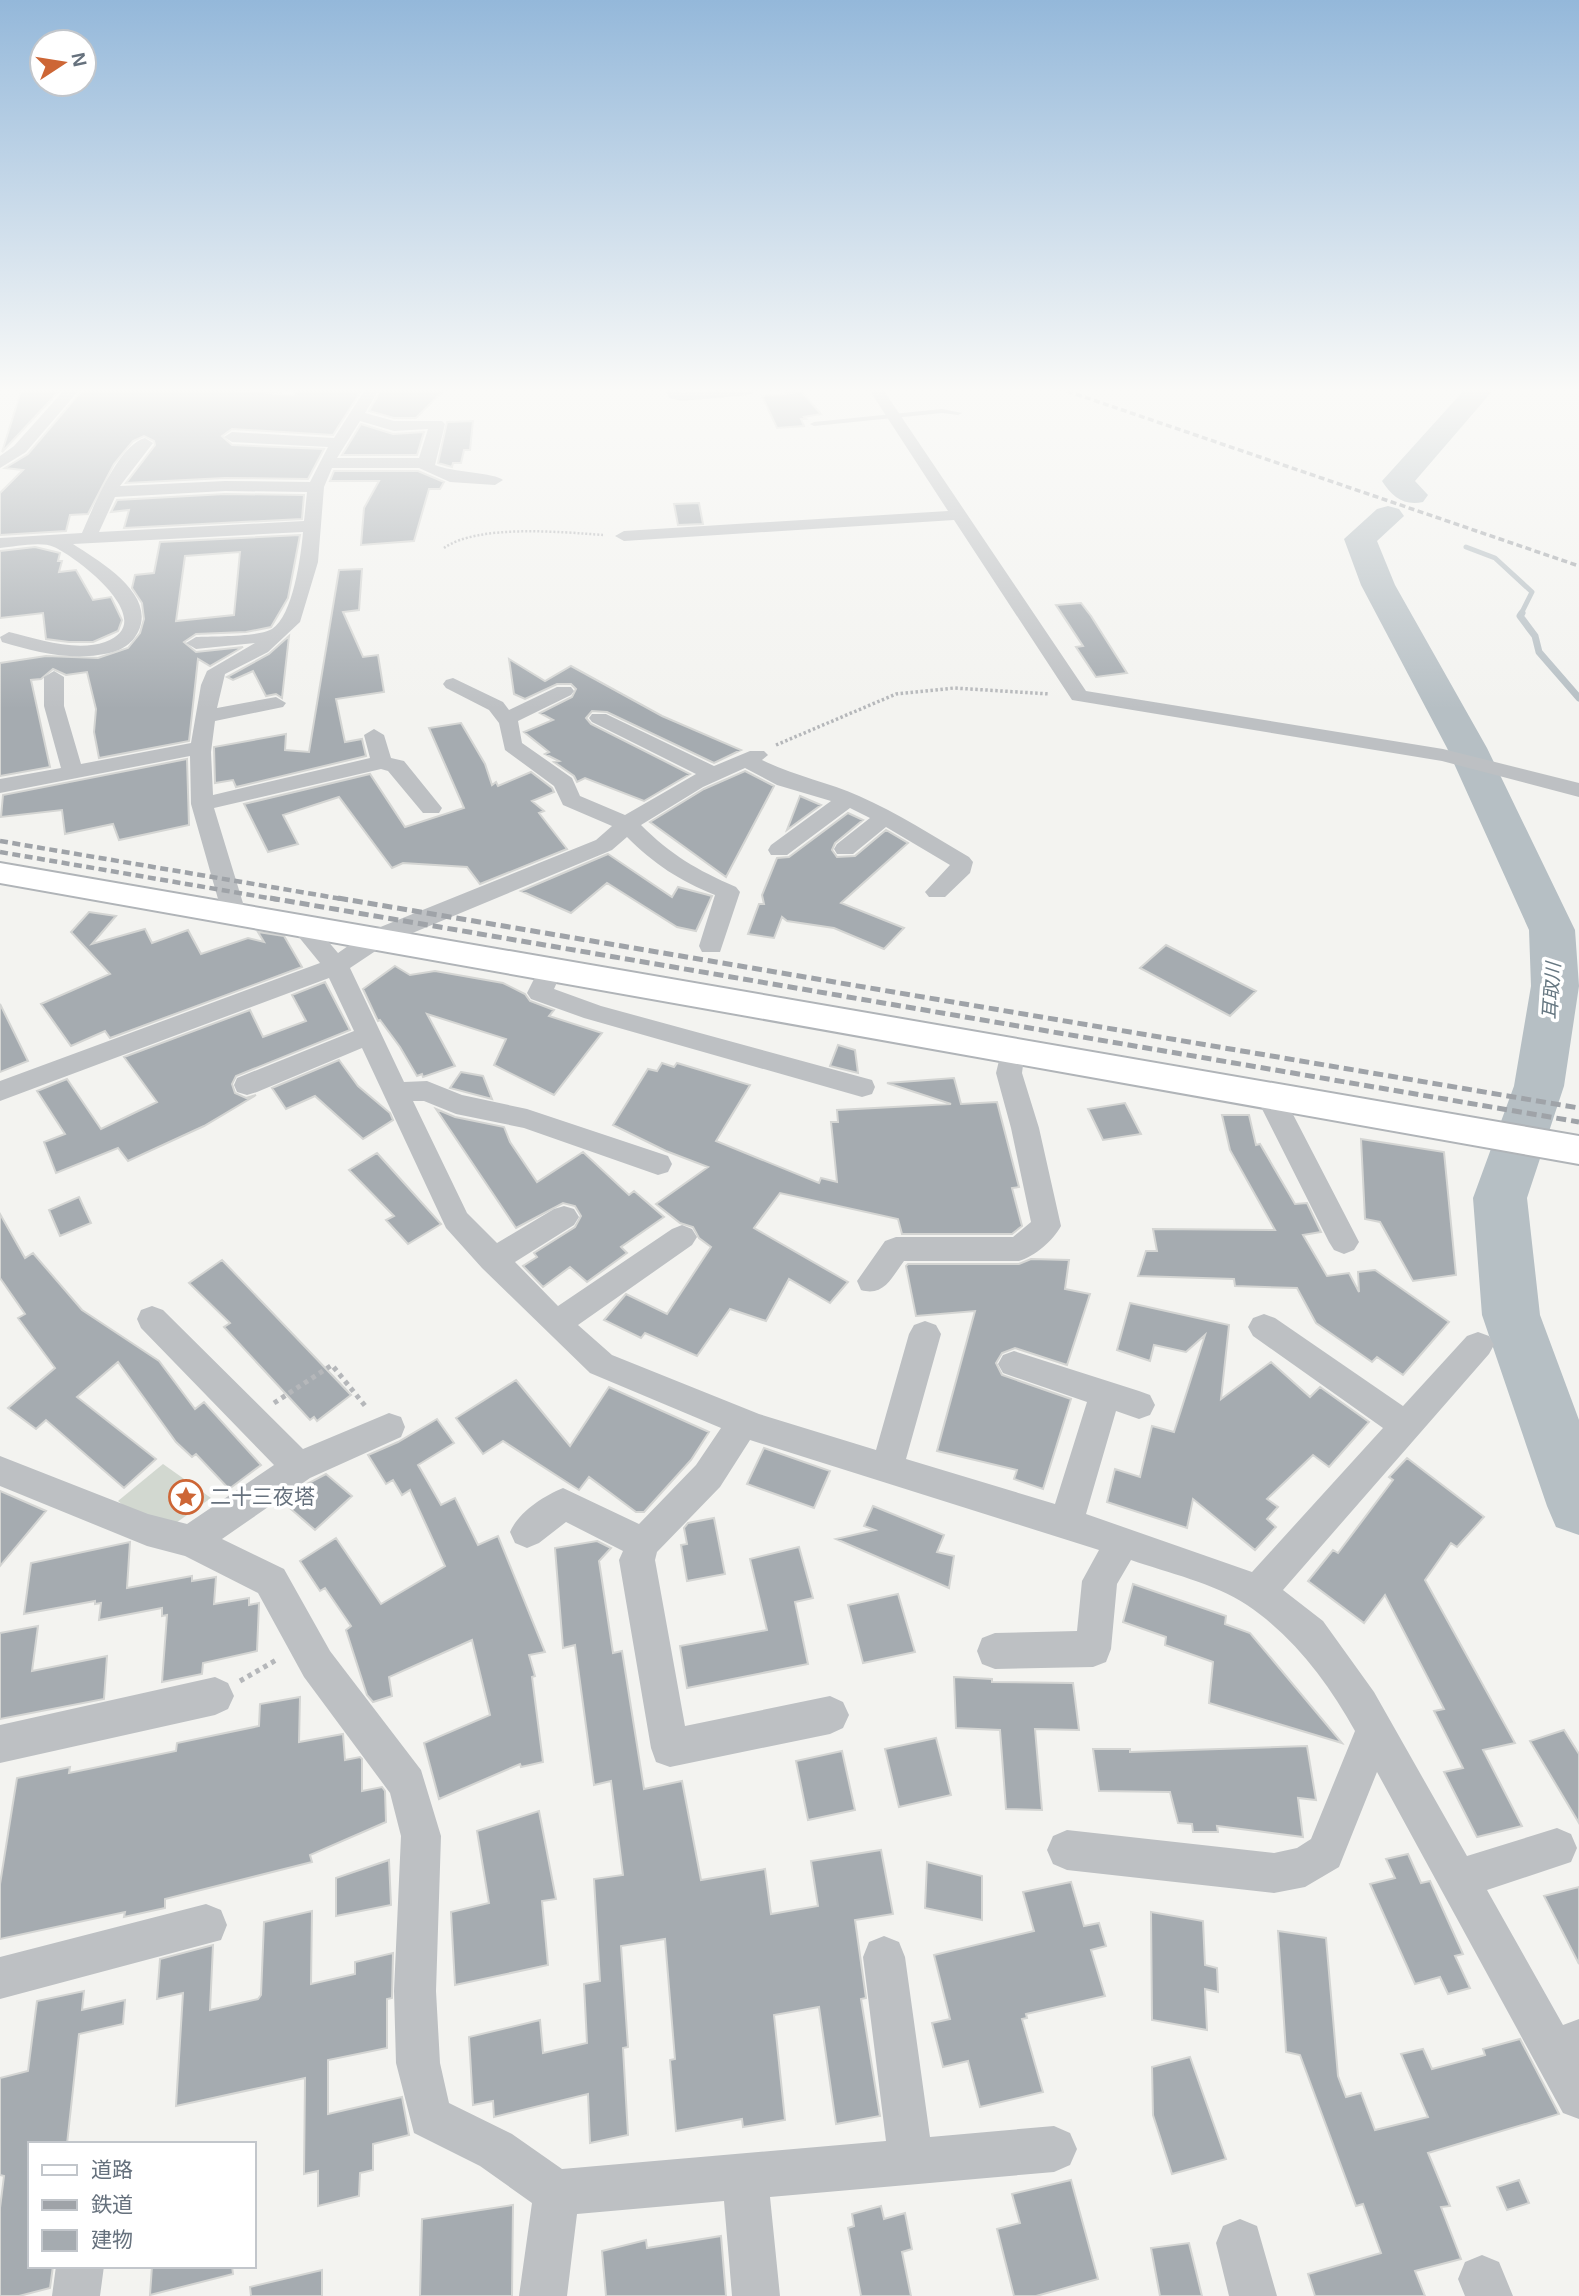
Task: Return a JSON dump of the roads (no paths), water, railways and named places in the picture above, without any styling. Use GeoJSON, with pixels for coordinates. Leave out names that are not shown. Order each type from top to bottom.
{"type":"FeatureCollection","features":[{"type":"Feature","properties":{"kind":"street"},"geometry":{"type":"LineString","coordinates":[[88,539],[106,495]]}},
{"type":"Feature","properties":{"kind":"street"},"geometry":{"type":"LineString","coordinates":[[234,913],[202,804],[201,747],[211,685],[217,671],[261,648],[291,622],[297,607],[314,526],[316,495]]}},
{"type":"Feature","properties":{"kind":"street"},"geometry":{"type":"LineString","coordinates":[[945,495],[1079,696],[1443,755],[1579,790]]}},
{"type":"Feature","properties":{"kind":"street"},"geometry":{"type":"LineString","coordinates":[[624,536],[958,515]]}},
{"type":"Feature","properties":{"kind":"street"},"geometry":{"type":"LineString","coordinates":[[0,543],[314,526]]}},
{"type":"Feature","properties":{"kind":"street"},"geometry":{"type":"LineString","coordinates":[[167,552],[193,534]]}},
{"type":"Feature","properties":{"kind":"street"},"geometry":{"type":"LineString","coordinates":[[9,638],[35,646],[101,650],[120,646],[129,636],[132,618],[128,601],[108,580],[57,541]]}},
{"type":"Feature","properties":{"kind":"street"},"geometry":{"type":"LineString","coordinates":[[196,643],[277,635]]}},
{"type":"Feature","properties":{"kind":"street"},"geometry":{"type":"LineString","coordinates":[[54,677],[54,706],[73,772]]}},
{"type":"Feature","properties":{"kind":"street"},"geometry":{"type":"LineString","coordinates":[[453,684],[483,696],[496,706],[506,719],[512,746],[564,783],[570,800],[628,825],[655,852],[687,875],[728,892],[711,946]]}},
{"type":"Feature","properties":{"kind":"street"},"geometry":{"type":"LineString","coordinates":[[506,719],[564,691]]}},
{"type":"Feature","properties":{"kind":"street"},"geometry":{"type":"LineString","coordinates":[[208,716],[276,703]]}},
{"type":"Feature","properties":{"kind":"street"},"geometry":{"type":"LineString","coordinates":[[599,718],[713,774]]}},
{"type":"Feature","properties":{"kind":"street"},"geometry":{"type":"LineString","coordinates":[[374,734],[382,762]]}},
{"type":"Feature","properties":{"kind":"street"},"geometry":{"type":"LineString","coordinates":[[0,786],[201,747]]}},
{"type":"Feature","properties":{"kind":"street"},"geometry":{"type":"LineString","coordinates":[[0,1091],[336,966],[377,938],[604,845],[640,814],[713,774],[751,758],[785,780],[848,799],[885,817],[961,862],[962,868],[937,892]]}},
{"type":"Feature","properties":{"kind":"street"},"geometry":{"type":"LineString","coordinates":[[202,804],[382,762],[396,766],[431,808]]}},
{"type":"Feature","properties":{"kind":"street"},"geometry":{"type":"LineString","coordinates":[[779,849],[848,799]]}},
{"type":"Feature","properties":{"kind":"street"},"geometry":{"type":"LineString","coordinates":[[845,849],[885,817]]}},
{"type":"Feature","properties":{"kind":"street"},"geometry":{"type":"LineString","coordinates":[[0,873],[1579,1150]]}},
{"type":"Feature","properties":{"kind":"street"},"geometry":{"type":"LineString","coordinates":[[301,925],[336,966],[456,1220],[556,1324],[601,1364],[744,1422],[1123,1541],[1221,1576],[1258,1592],[1310,1633],[1374,1728],[1459,1879],[1566,2045],[1579,2097]]}},
{"type":"Feature","properties":{"kind":"street"},"geometry":{"type":"LineString","coordinates":[[551,969],[540,993],[593,1013],[862,1087]]}},
{"type":"Feature","properties":{"kind":"street"},"geometry":{"type":"LineString","coordinates":[[247,1085],[370,1034]]}},
{"type":"Feature","properties":{"kind":"street"},"geometry":{"type":"LineString","coordinates":[[872,1281],[896,1248],[1019,1249],[1046,1226],[1026,1128],[1009,1073],[1012,1050]]}},
{"type":"Feature","properties":{"kind":"street"},"geometry":{"type":"LineString","coordinates":[[397,1092],[427,1091],[456,1104],[527,1119],[658,1164]]}},
{"type":"Feature","properties":{"kind":"street"},"geometry":{"type":"LineString","coordinates":[[1269,1096],[1344,1242]]}},
{"type":"Feature","properties":{"kind":"street"},"geometry":{"type":"LineString","coordinates":[[493,1260],[564,1217]]}},
{"type":"Feature","properties":{"kind":"street"},"geometry":{"type":"LineString","coordinates":[[556,1324],[682,1237]]}},
{"type":"Feature","properties":{"kind":"street"},"geometry":{"type":"LineString","coordinates":[[152,1319],[298,1467]]}},
{"type":"Feature","properties":{"kind":"street"},"geometry":{"type":"LineString","coordinates":[[1264,1327],[1406,1426]]}},
{"type":"Feature","properties":{"kind":"street"},"geometry":{"type":"LineString","coordinates":[[887,1468],[925,1334]]}},
{"type":"Feature","properties":{"kind":"street"},"geometry":{"type":"LineString","coordinates":[[1258,1592],[1478,1345]]}},
{"type":"Feature","properties":{"kind":"street"},"geometry":{"type":"LineString","coordinates":[[1014,1364],[1139,1405]]}},
{"type":"Feature","properties":{"kind":"street"},"geometry":{"type":"LineString","coordinates":[[1066,1524],[1105,1394]]}},
{"type":"Feature","properties":{"kind":"street"},"geometry":{"type":"LineString","coordinates":[[744,1422],[708,1476],[643,1543],[637,1560],[670,1748],[830,1715]]}},
{"type":"Feature","properties":{"kind":"street"},"geometry":{"type":"LineString","coordinates":[[191,1541],[298,1467],[387,1428]]}},
{"type":"Feature","properties":{"kind":"street"},"geometry":{"type":"LineString","coordinates":[[0,1471],[147,1530],[191,1541],[271,1581],[317,1664],[407,1784],[421,1836],[416,2003],[418,2063],[430,2118],[496,2150],[556,2193],[1054,2149]]}},
{"type":"Feature","properties":{"kind":"street"},"geometry":{"type":"LineString","coordinates":[[527,1532],[564,1504],[643,1543]]}},
{"type":"Feature","properties":{"kind":"street"},"geometry":{"type":"LineString","coordinates":[[995,1651],[1093,1649],[1100,1581],[1123,1541]]}},
{"type":"Feature","properties":{"kind":"street"},"geometry":{"type":"LineString","coordinates":[[0,1744],[215,1696]]}},
{"type":"Feature","properties":{"kind":"street"},"geometry":{"type":"LineString","coordinates":[[1067,1850],[1274,1874],[1305,1867],[1325,1853],[1374,1728]]}},
{"type":"Feature","properties":{"kind":"street"},"geometry":{"type":"LineString","coordinates":[[1459,1879],[1557,1848]]}},
{"type":"Feature","properties":{"kind":"street"},"geometry":{"type":"LineString","coordinates":[[0,1978],[206,1925]]}},
{"type":"Feature","properties":{"kind":"street"},"geometry":{"type":"LineString","coordinates":[[884,1957],[911,2162]]}},
{"type":"Feature","properties":{"kind":"street"},"geometry":{"type":"LineString","coordinates":[[745,2177],[755,2296]]}},
{"type":"Feature","properties":{"kind":"street"},"geometry":{"type":"LineString","coordinates":[[543,2296],[556,2193]]}},
{"type":"Feature","properties":{"kind":"street"},"geometry":{"type":"LineString","coordinates":[[1240,2243],[1253,2296]]}},
{"type":"Feature","properties":{"kind":"street"},"geometry":{"type":"LineString","coordinates":[[76,2296],[80,2268]]}},
{"type":"Feature","properties":{"kind":"waterway","name":"耳取川"},"geometry":{"type":"LineString","coordinates":[[1388,516],[1360,539],[1378,585],[1467,748],[1552,930],[1555,986],[1539,1086],[1500,1198],[1511,1315],[1579,1506]]}},
{"type":"Feature","properties":{"kind":"waterway"},"geometry":{"type":"LineString","coordinates":[[1466,547],[1495,558],[1532,592],[1521,614]]}},
{"type":"Feature","properties":{"kind":"waterway"},"geometry":{"type":"LineString","coordinates":[[1522,613],[1520,616],[1535,636],[1539,652],[1579,698]]}},
{"type":"Feature","properties":{"kind":"railway"},"geometry":{"type":"LineString","coordinates":[[1372,495],[1579,566]]}},
{"type":"Feature","properties":{"kind":"railway"},"geometry":{"type":"LineString","coordinates":[[0,841],[348,900]]}},
{"type":"Feature","properties":{"kind":"railway"},"geometry":{"type":"LineString","coordinates":[[0,852],[280,900]]}},
{"type":"Feature","properties":{"kind":"railway"},"geometry":{"type":"LineString","coordinates":[[270,898],[1579,1122]]}},
{"type":"Feature","properties":{"kind":"railway"},"geometry":{"type":"LineString","coordinates":[[338,898],[1579,1108]]}},
{"type":"Feature","properties":{"kind":"place","name":"二十三夜塔"},"geometry":{"type":"Point","coordinates":[186,1497]}}]}
